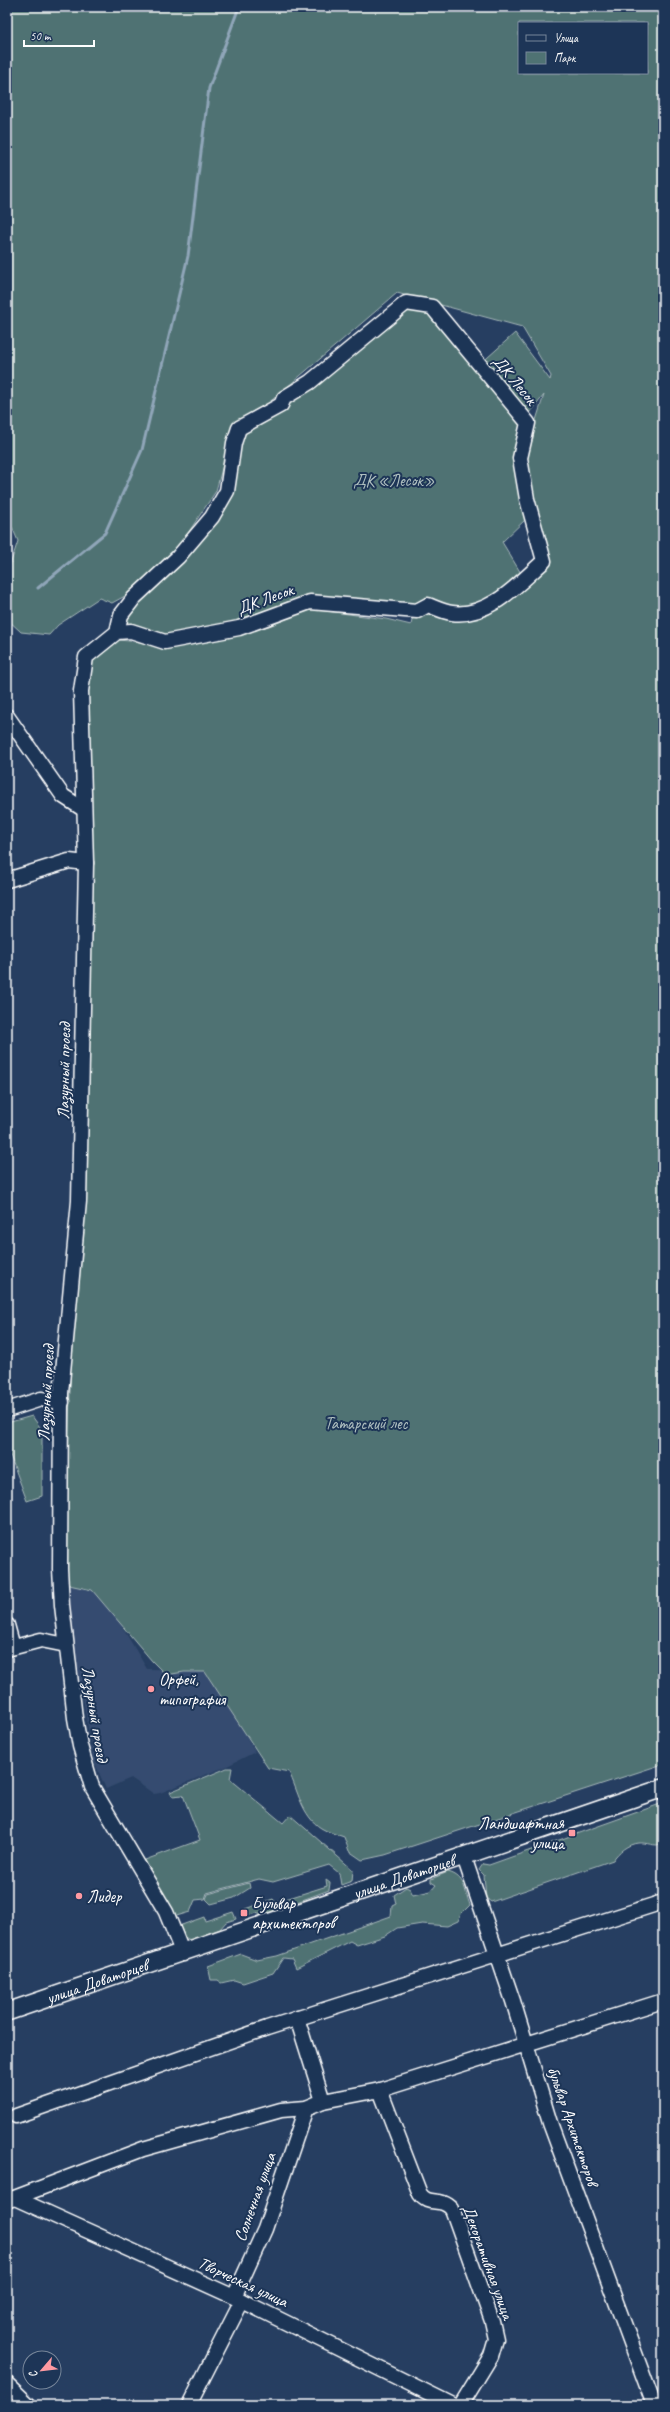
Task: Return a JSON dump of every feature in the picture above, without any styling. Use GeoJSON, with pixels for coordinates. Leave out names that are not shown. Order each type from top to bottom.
{"type":"FeatureCollection","features":[{"type":"Feature","properties":{"kind":"main road","name":"улица Доваторцев"},"geometry":{"type":"LineString","coordinates":[[7,2012],[183,1954],[663,1788]]}},
{"type":"Feature","properties":{"kind":"street","name":"ДК Лесок"},"geometry":{"type":"LineString","coordinates":[[406,303],[432,307],[528,423],[520,458],[527,499],[544,561],[497,601],[477,612],[452,613],[428,605],[417,611],[310,602],[239,628],[165,642],[132,631],[117,632],[121,615],[134,598],[178,557],[212,517],[227,491],[234,443],[239,428],[281,405],[284,398],[310,382],[406,303]]}},
{"type":"Feature","properties":{"kind":"street"},"geometry":{"type":"LineString","coordinates":[[83,809],[80,691],[86,657],[117,632]]}},
{"type":"Feature","properties":{"kind":"street"},"geometry":{"type":"LineString","coordinates":[[7,716],[63,796],[83,809]]}},
{"type":"Feature","properties":{"kind":"street","name":"Лазурный проезд"},"geometry":{"type":"LineString","coordinates":[[83,809],[86,863],[79,1200],[62,1402],[60,1570],[66,1645],[80,1746],[92,1787],[166,1912],[183,1954]]}},
{"type":"Feature","properties":{"kind":"street"},"geometry":{"type":"LineString","coordinates":[[7,880],[69,861],[86,863]]}},
{"type":"Feature","properties":{"kind":"street"},"geometry":{"type":"LineString","coordinates":[[7,1410],[41,1399],[62,1402]]}},
{"type":"Feature","properties":{"kind":"street"},"geometry":{"type":"LineString","coordinates":[[7,1625],[10,1648],[41,1640],[66,1645]]}},
{"type":"Feature","properties":{"kind":"street","name":"бульвар Архитекторов"},"geometry":{"type":"LineString","coordinates":[[464,1857],[497,1954],[550,2123],[654,2405]]}},
{"type":"Feature","properties":{"kind":"street"},"geometry":{"type":"LineString","coordinates":[[16,2116],[297,2018],[663,1902]]}},
{"type":"Feature","properties":{"kind":"street"},"geometry":{"type":"LineString","coordinates":[[11,2199],[143,2149],[281,2110],[306,2108],[323,2101],[380,2090],[663,2001]]}},
{"type":"Feature","properties":{"kind":"street"},"geometry":{"type":"LineString","coordinates":[[297,2018],[323,2101]]}},
{"type":"Feature","properties":{"kind":"street","name":"Декоративная улица"},"geometry":{"type":"LineString","coordinates":[[380,2090],[420,2194],[424,2200],[430,2202],[439,2200],[446,2203],[452,2209],[492,2321],[496,2339],[491,2356],[461,2405]]}},
{"type":"Feature","properties":{"kind":"street","name":"Солнечная улица"},"geometry":{"type":"LineString","coordinates":[[189,2405],[238,2299],[265,2229],[306,2108]]}},
{"type":"Feature","properties":{"kind":"street","name":"Творческая улица"},"geometry":{"type":"LineString","coordinates":[[11,2199],[238,2299],[454,2405]]}},
{"type":"Feature","properties":{"kind":"street"},"geometry":{"type":"LineString","coordinates":[[7,2384],[29,2405]]}},
{"type":"Feature","properties":{"kind":"shaded area"},"geometry":{"type":"Polygon","coordinates":[[[96,1583],[147,1669],[210,1670],[255,1752],[225,1767],[160,1793],[154,1794],[131,1778],[106,1789],[94,1761],[71,1631],[67,1586],[96,1583]]]}},
{"type":"Feature","properties":{"kind":"green space","name":"Татарский лес"},"geometry":{"type":"Polygon","coordinates":[[[7,7],[663,7],[663,1764],[385,1855],[362,1860],[349,1851],[344,1837],[323,1829],[309,1817],[301,1803],[289,1772],[268,1768],[205,1672],[184,1672],[166,1675],[152,1661],[92,1590],[69,1585],[65,1571],[71,1354],[92,825],[85,714],[89,671],[94,651],[118,640],[162,644],[245,632],[269,626],[311,609],[386,619],[411,625],[415,606],[304,599],[236,626],[165,639],[130,629],[124,620],[142,596],[186,554],[224,512],[241,434],[281,411],[409,308],[434,315],[478,366],[515,333],[550,380],[551,376],[522,327],[397,293],[265,406],[232,430],[216,491],[184,539],[138,589],[112,603],[99,598],[58,625],[49,635],[21,632],[7,619],[7,574],[18,541],[12,527],[7,528],[7,7]],[[544,395],[522,423],[528,517],[502,542],[522,575],[548,565],[531,508],[525,455],[544,395]]]}},
{"type":"Feature","properties":{"kind":"green space"},"geometry":{"type":"Polygon","coordinates":[[[32,1416],[42,1430],[42,1496],[27,1501],[7,1447],[7,1423],[32,1416]]]}},
{"type":"Feature","properties":{"kind":"green space"},"geometry":{"type":"Polygon","coordinates":[[[227,1768],[232,1768],[230,1779],[283,1823],[290,1815],[353,1870],[352,1881],[341,1885],[339,1873],[329,1865],[273,1882],[259,1879],[207,1893],[205,1899],[195,1900],[190,1912],[173,1917],[145,1860],[200,1840],[183,1795],[172,1796],[170,1792],[227,1768]]]}},
{"type":"Feature","properties":{"kind":"green space"},"geometry":{"type":"Polygon","coordinates":[[[663,1803],[663,1844],[634,1844],[624,1849],[613,1860],[491,1902],[486,1898],[484,1875],[479,1870],[483,1864],[489,1865],[663,1803]]]}},
{"type":"Feature","properties":{"kind":"green space"},"geometry":{"type":"Polygon","coordinates":[[[448,1872],[458,1877],[464,1885],[470,1905],[461,1914],[458,1921],[447,1926],[422,1924],[397,1928],[385,1936],[357,1945],[350,1941],[296,1968],[292,1959],[283,1958],[273,1973],[243,1983],[234,1980],[221,1983],[217,1980],[211,1980],[208,1966],[241,1954],[257,1960],[277,1956],[391,1916],[392,1906],[396,1904],[394,1895],[406,1887],[410,1889],[413,1895],[431,1891],[436,1885],[431,1882],[431,1879],[448,1872]]]}},
{"type":"Feature","properties":{"kind":"green space"},"geometry":{"type":"Polygon","coordinates":[[[326,1880],[330,1883],[329,1890],[262,1915],[256,1913],[247,1916],[245,1909],[273,1899],[276,1902],[327,1886],[326,1880]]]}},
{"type":"Feature","properties":{"kind":"green space"},"geometry":{"type":"Polygon","coordinates":[[[249,1883],[250,1888],[234,1898],[211,1904],[206,1899],[208,1894],[249,1883]]]}},
{"type":"Feature","properties":{"kind":"green space"},"geometry":{"type":"Polygon","coordinates":[[[233,1912],[236,1919],[226,1922],[220,1929],[190,1940],[184,1937],[179,1926],[204,1917],[205,1921],[233,1912]]]}},
{"type":"Feature","properties":{"kind":"waterway"},"geometry":{"type":"LineString","coordinates":[[38,588],[105,533],[142,450],[188,256],[209,88],[239,7]]}},
{"type":"Feature","properties":{"kind":"place","name":"Орфей, типография"},"geometry":{"type":"Point","coordinates":[151,1689]}},
{"type":"Feature","properties":{"kind":"place","name":"Ландшафтная улица"},"geometry":{"type":"Point","coordinates":[572,1833]}},
{"type":"Feature","properties":{"kind":"place","name":"Лидер"},"geometry":{"type":"Point","coordinates":[79,1896]}},
{"type":"Feature","properties":{"kind":"place","name":"Бульвар архитекторов"},"geometry":{"type":"Point","coordinates":[244,1913]}},
{"type":"Feature","properties":{"kind":"park label","name":"ДК «Лесок»"},"geometry":{"type":"Point","coordinates":[394,480]}}]}
